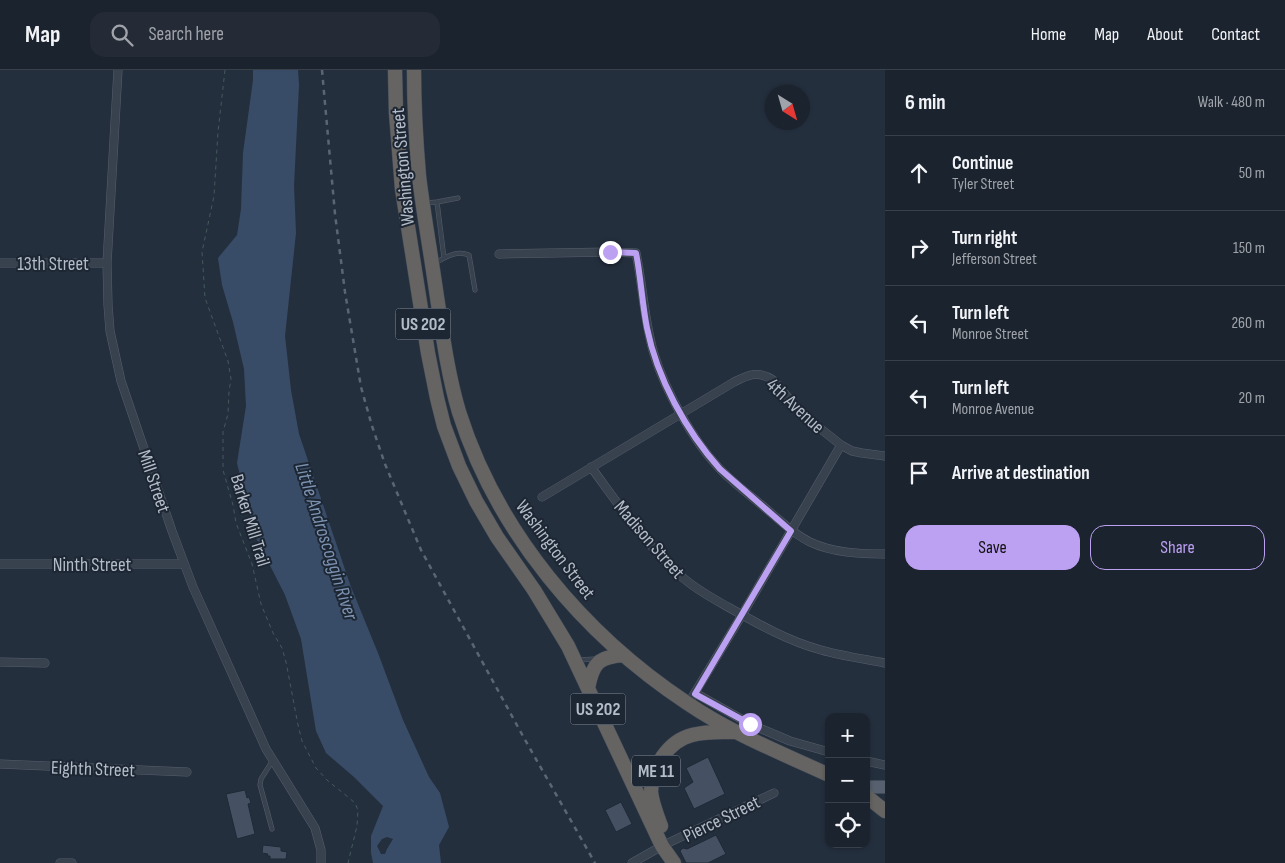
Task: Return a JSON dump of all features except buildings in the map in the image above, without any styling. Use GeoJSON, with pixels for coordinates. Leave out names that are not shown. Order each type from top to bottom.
{"type":"FeatureCollection","features":[{"type":"Feature","properties":{"kind":"highway","name":"US 202"},"geometry":{"type":"LineString","coordinates":[[395,70],[396,113],[402,189],[428,354],[444,426],[459,466],[476,500],[497,537],[552,618],[575,660],[665,845]]}},
{"type":"Feature","properties":{"kind":"highway","name":"Washington Street"},"geometry":{"type":"LineString","coordinates":[[414,70],[416,141],[423,203],[438,262],[444,340],[452,383],[459,410],[476,456],[494,494],[528,550],[557,588],[589,623],[624,655],[659,684],[692,699],[736,732],[825,773]]}},
{"type":"Feature","properties":{"kind":"highway"},"geometry":{"type":"LineString","coordinates":[[588,688],[592,670],[603,659],[610,656],[624,655]]}},
{"type":"Feature","properties":{"kind":"highway","name":"ME 11"},"geometry":{"type":"LineString","coordinates":[[674,863],[665,845],[651,792],[652,780],[658,765],[673,745],[690,735],[711,732],[736,732]]}},
{"type":"Feature","properties":{"kind":"highway"},"geometry":{"type":"LineString","coordinates":[[870,799],[885,811]]}},
{"type":"Feature","properties":{"kind":"main road"},"geometry":{"type":"LineString","coordinates":[[870,788],[885,787]]}},
{"type":"Feature","properties":{"kind":"street","name":"Mill Street"},"geometry":{"type":"LineString","coordinates":[[118,70],[107,263],[110,331],[121,382],[184,564],[266,749],[315,828],[321,850],[321,863]]}},
{"type":"Feature","properties":{"kind":"street"},"geometry":{"type":"LineString","coordinates":[[499,254],[636,253],[645,317],[653,353],[665,385],[703,448],[720,469],[791,531],[812,543],[836,550],[885,554]]}},
{"type":"Feature","properties":{"kind":"street","name":"13th Street"},"geometry":{"type":"LineString","coordinates":[[0,263],[107,263]]}},
{"type":"Feature","properties":{"kind":"street","name":"4th Avenue"},"geometry":{"type":"LineString","coordinates":[[681,413],[743,378],[762,374],[777,384],[802,414],[841,445],[852,451],[885,456]]}},
{"type":"Feature","properties":{"kind":"street"},"geometry":{"type":"LineString","coordinates":[[542,497],[681,413]]}},
{"type":"Feature","properties":{"kind":"street"},"geometry":{"type":"LineString","coordinates":[[825,751],[790,741],[692,699],[841,445]]}},
{"type":"Feature","properties":{"kind":"street","name":"Madison Street"},"geometry":{"type":"LineString","coordinates":[[591,467],[640,532],[671,567],[690,584],[742,615],[798,643],[820,650],[885,663]]}},
{"type":"Feature","properties":{"kind":"street","name":"Ninth Street"},"geometry":{"type":"LineString","coordinates":[[0,564],[184,564]]}},
{"type":"Feature","properties":{"kind":"street"},"geometry":{"type":"LineString","coordinates":[[0,662],[45,663]]}},
{"type":"Feature","properties":{"kind":"street"},"geometry":{"type":"LineString","coordinates":[[870,762],[885,765]]}},
{"type":"Feature","properties":{"kind":"street","name":"Eighth Street"},"geometry":{"type":"LineString","coordinates":[[0,764],[186,772]]}},
{"type":"Feature","properties":{"kind":"street","name":"Pierce Street"},"geometry":{"type":"LineString","coordinates":[[632,863],[645,860],[665,845],[774,793]]}},
{"type":"Feature","properties":{"kind":"street"},"geometry":{"type":"LineString","coordinates":[[60,863],[72,863]]}},
{"type":"Feature","properties":{"kind":"lane"},"geometry":{"type":"LineString","coordinates":[[423,203],[458,198]]}},
{"type":"Feature","properties":{"kind":"lane"},"geometry":{"type":"LineString","coordinates":[[437,202],[438,262]]}},
{"type":"Feature","properties":{"kind":"lane"},"geometry":{"type":"LineString","coordinates":[[414,269],[438,262],[451,254],[462,252],[469,255],[475,290]]}},
{"type":"Feature","properties":{"kind":"lane"},"geometry":{"type":"LineString","coordinates":[[575,660],[603,659]]}},
{"type":"Feature","properties":{"kind":"lane"},"geometry":{"type":"LineString","coordinates":[[272,829],[260,784],[263,774],[273,760]]}},
{"type":"Feature","properties":{"kind":"path","name":"Barker Mill Trail"},"geometry":{"type":"LineString","coordinates":[[225,70],[218,132],[214,196],[202,252],[205,298],[228,361],[231,379],[228,414],[223,432],[223,470],[234,505],[236,523],[252,564],[261,604],[273,633],[282,648],[302,741],[316,768],[357,806],[359,814],[348,863]]}},
{"type":"Feature","properties":{"kind":"water","name":"Little Androscoggin River"},"geometry":{"type":"Polygon","coordinates":[[[253,70],[298,70],[299,85],[294,186],[296,233],[285,336],[291,390],[299,434],[351,587],[403,720],[429,777],[440,793],[449,827],[439,845],[441,863],[373,863],[371,836],[383,806],[326,753],[316,731],[301,639],[285,595],[255,536],[237,463],[246,406],[244,369],[222,285],[218,258],[237,235],[241,209],[243,153],[253,70]],[[387,837],[382,839],[377,846],[381,854],[385,854],[393,839],[387,837]]]}},
{"type":"Feature","properties":{"kind":"railway"},"geometry":{"type":"LineString","coordinates":[[322,70],[335,214],[345,292],[361,387],[385,464],[421,550],[595,863]]}},
{"type":"Feature","properties":{"kind":"route"},"geometry":{"type":"LineString","coordinates":[[610,252],[636,253],[645,317],[653,353],[665,385],[694,436],[711,460],[728,477],[791,531],[695,694],[750,724]]}}]}
